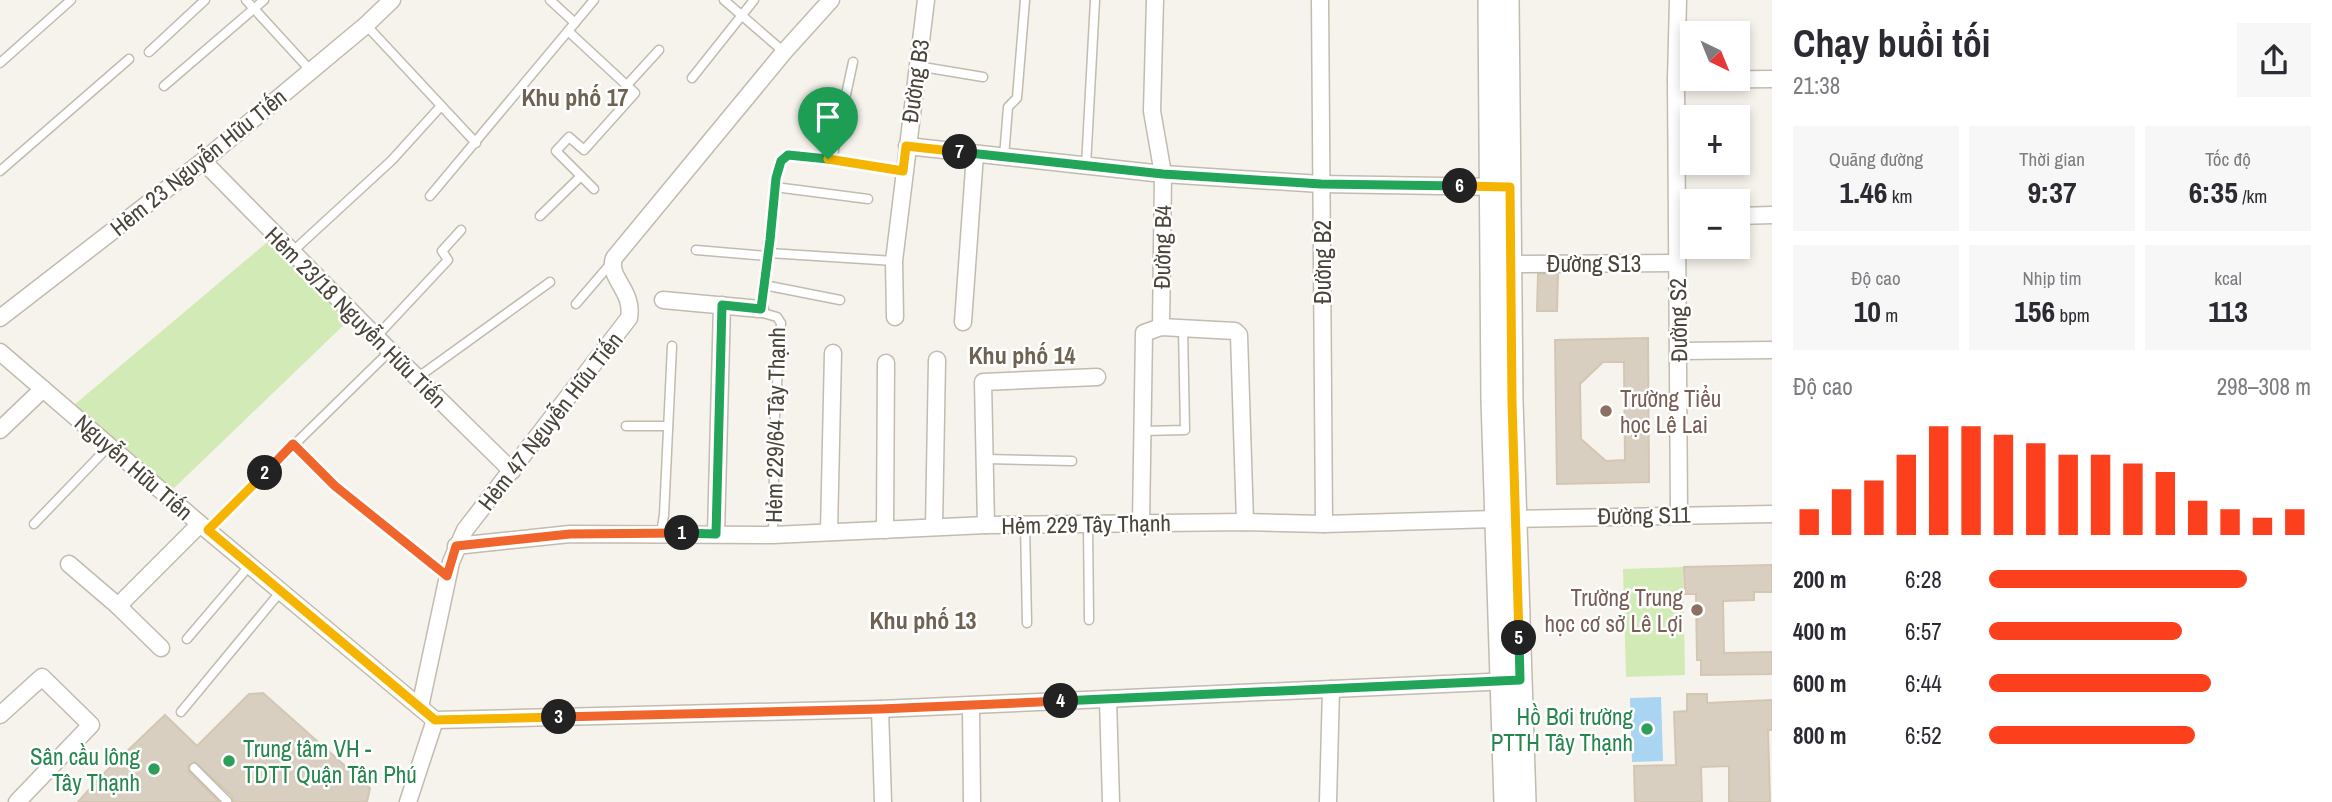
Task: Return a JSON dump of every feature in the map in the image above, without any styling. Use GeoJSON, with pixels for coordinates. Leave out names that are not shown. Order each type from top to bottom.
{"type":"FeatureCollection","features":[{"type":"Feature","properties":{"kind":"street","name":"Hẻm 23 Nguyễn Hữu Tiến"},"geometry":{"type":"LineString","coordinates":[[0,318],[203,160],[366,25],[392,0]]}},
{"type":"Feature","properties":{"kind":"street"},"geometry":{"type":"LineString","coordinates":[[612,262],[784,52],[831,0]]}},
{"type":"Feature","properties":{"kind":"street","name":"Đường B3"},"geometry":{"type":"LineString","coordinates":[[926,0],[906,146],[1163,174],[1321,184],[1501,187]]}},
{"type":"Feature","properties":{"kind":"street","name":"Đường B4"},"geometry":{"type":"LineString","coordinates":[[1154,0],[1152,111],[1163,174],[1161,327]]}},
{"type":"Feature","properties":{"kind":"street","name":"Đường B2"},"geometry":{"type":"LineString","coordinates":[[1320,0],[1324,524]]}},
{"type":"Feature","properties":{"kind":"street"},"geometry":{"type":"LineString","coordinates":[[1489,0],[1501,187],[1511,264],[1512,401],[1506,519]]}},
{"type":"Feature","properties":{"kind":"street"},"geometry":{"type":"LineString","coordinates":[[1504,802],[1510,681],[1501,187],[1507,0]]}},
{"type":"Feature","properties":{"kind":"street","name":"Đường S2"},"geometry":{"type":"LineString","coordinates":[[1678,0],[1676,80],[1683,189]]}},
{"type":"Feature","properties":{"kind":"street"},"geometry":{"type":"LineString","coordinates":[[1676,80],[1772,79]]}},
{"type":"Feature","properties":{"kind":"street"},"geometry":{"type":"LineString","coordinates":[[895,317],[894,261],[906,146]]}},
{"type":"Feature","properties":{"kind":"street"},"geometry":{"type":"LineString","coordinates":[[963,322],[975,154]]}},
{"type":"Feature","properties":{"kind":"street","name":"Hẻm 23/18 Nguyễn Hữu Tiến"},"geometry":{"type":"LineString","coordinates":[[203,160],[512,471]]}},
{"type":"Feature","properties":{"kind":"street"},"geometry":{"type":"LineString","coordinates":[[1750,216],[1772,215]]}},
{"type":"Feature","properties":{"kind":"street","name":"Đường S2"},"geometry":{"type":"LineString","coordinates":[[1679,514],[1677,263],[1680,246]]}},
{"type":"Feature","properties":{"kind":"street","name":"Hẻm 47 Nguyễn Hữu Tiến"},"geometry":{"type":"LineString","coordinates":[[420,707],[447,576],[456,546],[474,517],[629,318],[628,296],[614,273],[612,262]]}},
{"type":"Feature","properties":{"kind":"street","name":"Đường S13"},"geometry":{"type":"LineString","coordinates":[[1511,264],[1677,263]]}},
{"type":"Feature","properties":{"kind":"street"},"geometry":{"type":"LineString","coordinates":[[663,300],[761,309]]}},
{"type":"Feature","properties":{"kind":"street"},"geometry":{"type":"LineString","coordinates":[[716,534],[722,305]]}},
{"type":"Feature","properties":{"kind":"street"},"geometry":{"type":"LineString","coordinates":[[1141,523],[1144,332],[1161,327],[1235,331],[1240,337],[1245,522]]}},
{"type":"Feature","properties":{"kind":"street"},"geometry":{"type":"LineString","coordinates":[[1679,351],[1772,350]]}},
{"type":"Feature","properties":{"kind":"street","name":"Nguyễn Hữu Tiến"},"geometry":{"type":"LineString","coordinates":[[0,352],[435,720]]}},
{"type":"Feature","properties":{"kind":"street"},"geometry":{"type":"LineString","coordinates":[[829,532],[833,353]]}},
{"type":"Feature","properties":{"kind":"street"},"geometry":{"type":"LineString","coordinates":[[934,527],[937,360]]}},
{"type":"Feature","properties":{"kind":"street"},"geometry":{"type":"LineString","coordinates":[[885,530],[886,363]]}},
{"type":"Feature","properties":{"kind":"street"},"geometry":{"type":"LineString","coordinates":[[986,525],[983,382],[1097,377]]}},
{"type":"Feature","properties":{"kind":"street"},"geometry":{"type":"LineString","coordinates":[[0,430],[43,388]]}},
{"type":"Feature","properties":{"kind":"street","name":"Đường S11"},"geometry":{"type":"LineString","coordinates":[[1506,519],[1772,514]]}},
{"type":"Feature","properties":{"kind":"street","name":"Hẻm 229 Tây Thạnh"},"geometry":{"type":"LineString","coordinates":[[456,546],[570,534],[773,535],[1025,524],[1324,524],[1506,519]]}},
{"type":"Feature","properties":{"kind":"street"},"geometry":{"type":"LineString","coordinates":[[118,606],[204,527]]}},
{"type":"Feature","properties":{"kind":"street"},"geometry":{"type":"LineString","coordinates":[[69,564],[161,648]]}},
{"type":"Feature","properties":{"kind":"street"},"geometry":{"type":"LineString","coordinates":[[0,715],[42,677],[91,725],[17,802]]}},
{"type":"Feature","properties":{"kind":"street"},"geometry":{"type":"LineString","coordinates":[[408,802],[435,720],[971,706],[1510,681]]}},
{"type":"Feature","properties":{"kind":"street"},"geometry":{"type":"LineString","coordinates":[[1510,681],[1525,802]]}},
{"type":"Feature","properties":{"kind":"street"},"geometry":{"type":"LineString","coordinates":[[1328,802],[1331,690]]}},
{"type":"Feature","properties":{"kind":"street"},"geometry":{"type":"LineString","coordinates":[[1108,699],[1111,802]]}},
{"type":"Feature","properties":{"kind":"street"},"geometry":{"type":"LineString","coordinates":[[971,706],[972,802]]}},
{"type":"Feature","properties":{"kind":"street"},"geometry":{"type":"LineString","coordinates":[[880,709],[883,802]]}},
{"type":"Feature","properties":{"kind":"lane"},"geometry":{"type":"LineString","coordinates":[[0,63],[71,0]]}},
{"type":"Feature","properties":{"kind":"lane"},"geometry":{"type":"LineString","coordinates":[[149,52],[205,0]]}},
{"type":"Feature","properties":{"kind":"lane"},"geometry":{"type":"LineString","coordinates":[[246,0],[311,71]]}},
{"type":"Feature","properties":{"kind":"lane"},"geometry":{"type":"LineString","coordinates":[[164,86],[264,0]]}},
{"type":"Feature","properties":{"kind":"lane"},"geometry":{"type":"LineString","coordinates":[[550,0],[575,23]]}},
{"type":"Feature","properties":{"kind":"lane"},"geometry":{"type":"LineString","coordinates":[[430,196],[594,0]]}},
{"type":"Feature","properties":{"kind":"lane"},"geometry":{"type":"LineString","coordinates":[[724,0],[784,52]]}},
{"type":"Feature","properties":{"kind":"lane"},"geometry":{"type":"LineString","coordinates":[[692,78],[754,0]]}},
{"type":"Feature","properties":{"kind":"lane"},"geometry":{"type":"LineString","coordinates":[[1004,157],[1008,107],[1017,98],[1025,0]]}},
{"type":"Feature","properties":{"kind":"lane"},"geometry":{"type":"LineString","coordinates":[[1086,166],[1095,0]]}},
{"type":"Feature","properties":{"kind":"lane"},"geometry":{"type":"LineString","coordinates":[[366,25],[476,143]]}},
{"type":"Feature","properties":{"kind":"lane"},"geometry":{"type":"LineString","coordinates":[[568,31],[635,93],[584,150],[569,137],[556,151],[594,188]]}},
{"type":"Feature","properties":{"kind":"lane"},"geometry":{"type":"LineString","coordinates":[[627,85],[659,50]]}},
{"type":"Feature","properties":{"kind":"lane"},"geometry":{"type":"LineString","coordinates":[[0,171],[128,59]]}},
{"type":"Feature","properties":{"kind":"lane"},"geometry":{"type":"LineString","coordinates":[[828,159],[833,155],[853,62]]}},
{"type":"Feature","properties":{"kind":"lane"},"geometry":{"type":"LineString","coordinates":[[917,66],[983,77]]}},
{"type":"Feature","properties":{"kind":"lane"},"geometry":{"type":"LineString","coordinates":[[292,252],[392,160],[441,106]]}},
{"type":"Feature","properties":{"kind":"lane","name":"Hẻm 229/64 Tây Thạnh"},"geometry":{"type":"LineString","coordinates":[[773,535],[775,415],[781,323],[777,317],[763,313],[761,309],[775,187],[781,161],[785,156],[828,159],[903,171]]}},
{"type":"Feature","properties":{"kind":"lane"},"geometry":{"type":"LineString","coordinates":[[540,216],[581,176]]}},
{"type":"Feature","properties":{"kind":"lane"},"geometry":{"type":"LineString","coordinates":[[775,187],[868,199]]}},
{"type":"Feature","properties":{"kind":"lane"},"geometry":{"type":"LineString","coordinates":[[376,337],[448,260],[442,251],[461,230]]}},
{"type":"Feature","properties":{"kind":"lane"},"geometry":{"type":"LineString","coordinates":[[696,250],[894,261]]}},
{"type":"Feature","properties":{"kind":"lane"},"geometry":{"type":"LineString","coordinates":[[576,304],[612,262]]}},
{"type":"Feature","properties":{"kind":"lane"},"geometry":{"type":"LineString","coordinates":[[417,378],[550,282]]}},
{"type":"Feature","properties":{"kind":"lane"},"geometry":{"type":"LineString","coordinates":[[765,285],[840,300]]}},
{"type":"Feature","properties":{"kind":"lane"},"geometry":{"type":"LineString","coordinates":[[1143,431],[1185,429],[1184,328]]}},
{"type":"Feature","properties":{"kind":"lane"},"geometry":{"type":"LineString","coordinates":[[669,533],[664,515],[672,346]]}},
{"type":"Feature","properties":{"kind":"lane"},"geometry":{"type":"LineString","coordinates":[[204,527],[390,351]]}},
{"type":"Feature","properties":{"kind":"lane"},"geometry":{"type":"LineString","coordinates":[[626,426],[668,426]]}},
{"type":"Feature","properties":{"kind":"lane"},"geometry":{"type":"LineString","coordinates":[[293,444],[335,486],[447,576]]}},
{"type":"Feature","properties":{"kind":"lane"},"geometry":{"type":"LineString","coordinates":[[34,524],[109,446]]}},
{"type":"Feature","properties":{"kind":"lane"},"geometry":{"type":"LineString","coordinates":[[986,460],[1072,461]]}},
{"type":"Feature","properties":{"kind":"lane"},"geometry":{"type":"LineString","coordinates":[[1025,524],[1027,623]]}},
{"type":"Feature","properties":{"kind":"lane"},"geometry":{"type":"LineString","coordinates":[[1088,524],[1089,620]]}},
{"type":"Feature","properties":{"kind":"lane"},"geometry":{"type":"LineString","coordinates":[[187,639],[250,565]]}},
{"type":"Feature","properties":{"kind":"lane"},"geometry":{"type":"LineString","coordinates":[[181,712],[281,591]]}},
{"type":"Feature","properties":{"kind":"lane"},"geometry":{"type":"LineString","coordinates":[[194,768],[227,802]]}},
{"type":"Feature","properties":{"kind":"green space"},"geometry":{"type":"Polygon","coordinates":[[[271,239],[350,319],[172,490],[74,405],[271,239]]]}},
{"type":"Feature","properties":{"kind":"green space"},"geometry":{"type":"Polygon","coordinates":[[[1683,567],[1685,675],[1626,677],[1623,569],[1683,567]]]}},
{"type":"Feature","properties":{"kind":"water","name":"Hồ Bơi trường PTTH Tây Thạnh"},"geometry":{"type":"Polygon","coordinates":[[[1661,697],[1663,761],[1632,762],[1630,698],[1661,697]]]}},
{"type":"Feature","properties":{"kind":"building"},"geometry":{"type":"Polygon","coordinates":[[[1538,274],[1558,274],[1557,311],[1537,311],[1538,274]]]}},
{"type":"Feature","properties":{"kind":"building"},"geometry":{"type":"Polygon","coordinates":[[[1648,338],[1649,482],[1557,484],[1555,340],[1648,338]],[[1603,362],[1580,384],[1581,439],[1606,461],[1625,460],[1624,362],[1603,362]]]}},
{"type":"Feature","properties":{"kind":"building"},"geometry":{"type":"Polygon","coordinates":[[[1772,565],[1772,592],[1754,592],[1754,600],[1723,601],[1724,653],[1772,652],[1772,674],[1701,675],[1701,660],[1697,660],[1696,594],[1685,594],[1684,567],[1772,565]]]}},
{"type":"Feature","properties":{"kind":"building","name":"Trung tâm VH - TDTT Quận Tân Phú"},"geometry":{"type":"Polygon","coordinates":[[[263,693],[370,788],[367,802],[233,802],[232,796],[195,762],[188,766],[189,772],[219,802],[78,802],[101,776],[165,715],[197,746],[249,694],[263,693]]]}},
{"type":"Feature","properties":{"kind":"building"},"geometry":{"type":"Polygon","coordinates":[[[1687,694],[1707,694],[1707,703],[1772,700],[1772,730],[1768,730],[1770,802],[1729,802],[1729,766],[1701,767],[1702,802],[1635,802],[1634,766],[1676,765],[1674,712],[1687,711],[1687,694]]]}},
{"type":"Feature","properties":{"kind":"place","name":"Trường Tiểu học Lê Lai"},"geometry":{"type":"Point","coordinates":[1606,411]}},
{"type":"Feature","properties":{"kind":"place","name":"Trường Trung học cơ sở Lê Lợi"},"geometry":{"type":"Point","coordinates":[1697,610]}},
{"type":"Feature","properties":{"kind":"place","name":"Hồ Bơi trường PTTH Tây Thạnh"},"geometry":{"type":"Point","coordinates":[1647,729]}},
{"type":"Feature","properties":{"kind":"place","name":"Trung tâm VH - TDTT Quận Tân Phú"},"geometry":{"type":"Point","coordinates":[229,761]}},
{"type":"Feature","properties":{"kind":"place","name":"Sân cầu lông Tây Thạnh"},"geometry":{"type":"Point","coordinates":[154,769]}},
{"type":"Feature","properties":{"kind":"district","name":"Khu phố 17"},"geometry":{"type":"Point","coordinates":[575,97]}},
{"type":"Feature","properties":{"kind":"district","name":"Khu phố 14"},"geometry":{"type":"Point","coordinates":[1022,355]}},
{"type":"Feature","properties":{"kind":"district","name":"Khu phố 13"},"geometry":{"type":"Point","coordinates":[923,620]}},
{"type":"Feature","properties":{"kind":"route"},"geometry":{"type":"LineString","coordinates":[[906,146],[1163,174],[1321,184],[1510,187],[1512,401],[1520,680],[971,706],[435,720],[208,530],[293,444],[335,486],[447,576],[456,546],[570,534],[716,534],[722,305],[761,309],[776,178],[781,161],[788,155],[828,159],[903,171],[906,146]]}}]}
